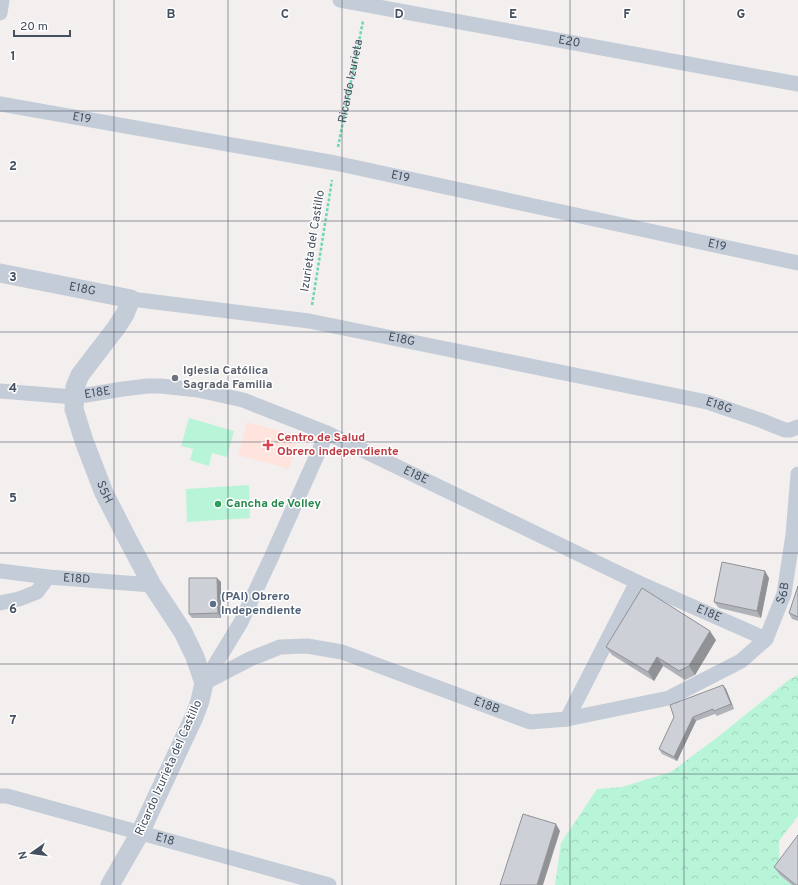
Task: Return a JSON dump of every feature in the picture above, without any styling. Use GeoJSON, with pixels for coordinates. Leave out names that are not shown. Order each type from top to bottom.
{"type":"FeatureCollection","features":[{"type":"Feature","properties":{"kind":"street"},"geometry":{"type":"LineString","coordinates":[[0,12],[2,0]]}},
{"type":"Feature","properties":{"kind":"street","name":"E20"},"geometry":{"type":"LineString","coordinates":[[340,0],[366,2],[798,84]]}},
{"type":"Feature","properties":{"kind":"street","name":"E19"},"geometry":{"type":"LineString","coordinates":[[0,104],[335,163],[798,263]]}},
{"type":"Feature","properties":{"kind":"street","name":"E18G"},"geometry":{"type":"LineString","coordinates":[[0,273],[131,299],[309,321],[706,402],[785,430],[798,427]]}},
{"type":"Feature","properties":{"kind":"street","name":"S5H"},"geometry":{"type":"LineString","coordinates":[[131,299],[125,314],[116,328],[80,375],[75,387],[74,409],[84,441],[104,493],[152,585],[183,632],[195,657],[204,683]]}},
{"type":"Feature","properties":{"kind":"street","name":"E18E"},"geometry":{"type":"LineString","coordinates":[[0,391],[74,397],[123,388],[161,386],[198,390],[243,400],[327,432],[637,582],[766,639]]}},
{"type":"Feature","properties":{"kind":"street","name":"Ricardo Izurieta del Castillo"},"geometry":{"type":"LineString","coordinates":[[110,885],[140,833],[194,717],[200,701],[204,683],[241,622],[327,432]]}},
{"type":"Feature","properties":{"kind":"street","name":"S6B"},"geometry":{"type":"LineString","coordinates":[[766,639],[784,594],[793,535],[798,474]]}},
{"type":"Feature","properties":{"kind":"street","name":"E18D"},"geometry":{"type":"LineString","coordinates":[[0,571],[48,577],[152,585]]}},
{"type":"Feature","properties":{"kind":"street"},"geometry":{"type":"LineString","coordinates":[[0,603],[19,599],[37,592],[48,577]]}},
{"type":"Feature","properties":{"kind":"street"},"geometry":{"type":"LineString","coordinates":[[568,719],[637,582]]}},
{"type":"Feature","properties":{"kind":"street","name":"E18B"},"geometry":{"type":"LineString","coordinates":[[204,683],[250,658],[280,647],[307,646],[342,652],[530,722],[568,719],[669,698],[741,661],[766,639]]}},
{"type":"Feature","properties":{"kind":"street","name":"E18"},"geometry":{"type":"LineString","coordinates":[[0,796],[7,796],[329,885]]}},
{"type":"Feature","properties":{"kind":"path","name":"Ricardo Izurieta"},"geometry":{"type":"LineString","coordinates":[[335,163],[366,2]]}},
{"type":"Feature","properties":{"kind":"path","name":"Izurieta del Castillo"},"geometry":{"type":"LineString","coordinates":[[309,321],[335,163]]}},
{"type":"Feature","properties":{"kind":"shaded area","name":"Centro de Salud Obrero independiente"},"geometry":{"type":"Polygon","coordinates":[[[247,422],[298,436],[289,469],[238,455],[247,422]]]}},
{"type":"Feature","properties":{"kind":"green space","name":"Cancha de Volley"},"geometry":{"type":"Polygon","coordinates":[[[189,418],[234,431],[227,457],[212,453],[209,466],[190,460],[193,449],[181,446],[189,418]]]}},
{"type":"Feature","properties":{"kind":"green space","name":"Cancha de Volley"},"geometry":{"type":"Polygon","coordinates":[[[249,485],[250,518],[187,522],[186,489],[249,485]]]}},
{"type":"Feature","properties":{"kind":"green space"},"geometry":{"type":"Polygon","coordinates":[[[798,675],[798,816],[779,841],[780,875],[792,885],[555,885],[561,843],[597,789],[622,787],[671,772],[790,679],[798,675]]]}},
{"type":"Feature","properties":{"kind":"building"},"geometry":{"type":"Polygon","coordinates":[[[722,562],[765,571],[757,611],[714,602],[722,562]]]}},
{"type":"Feature","properties":{"kind":"building"},"geometry":{"type":"Polygon","coordinates":[[[189,578],[217,578],[218,613],[189,614],[189,578]]]}},
{"type":"Feature","properties":{"kind":"building"},"geometry":{"type":"Polygon","coordinates":[[[798,586],[798,617],[789,613],[798,586]]]}},
{"type":"Feature","properties":{"kind":"building"},"geometry":{"type":"Polygon","coordinates":[[[642,588],[710,631],[689,666],[679,671],[657,657],[648,672],[606,647],[642,588]]]}},
{"type":"Feature","properties":{"kind":"building"},"geometry":{"type":"Polygon","coordinates":[[[723,685],[731,704],[693,717],[674,757],[659,749],[674,717],[670,705],[723,685]]]}},
{"type":"Feature","properties":{"kind":"building"},"geometry":{"type":"Polygon","coordinates":[[[523,814],[556,824],[537,885],[500,885],[523,814]]]}},
{"type":"Feature","properties":{"kind":"building"},"geometry":{"type":"Polygon","coordinates":[[[798,835],[798,885],[796,885],[774,867],[798,835]]]}},
{"type":"Feature","properties":{"kind":"place","name":"Iglesia Católica Sagrada Familia"},"geometry":{"type":"Point","coordinates":[175,378]}},
{"type":"Feature","properties":{"kind":"place","name":"Centro de Salud Obrero independiente"},"geometry":{"type":"Point","coordinates":[268,445]}},
{"type":"Feature","properties":{"kind":"place","name":"Cancha de Volley"},"geometry":{"type":"Point","coordinates":[218,504]}},
{"type":"Feature","properties":{"kind":"place","name":"(PAI) Obrero Independiente"},"geometry":{"type":"Point","coordinates":[213,604]}}]}
